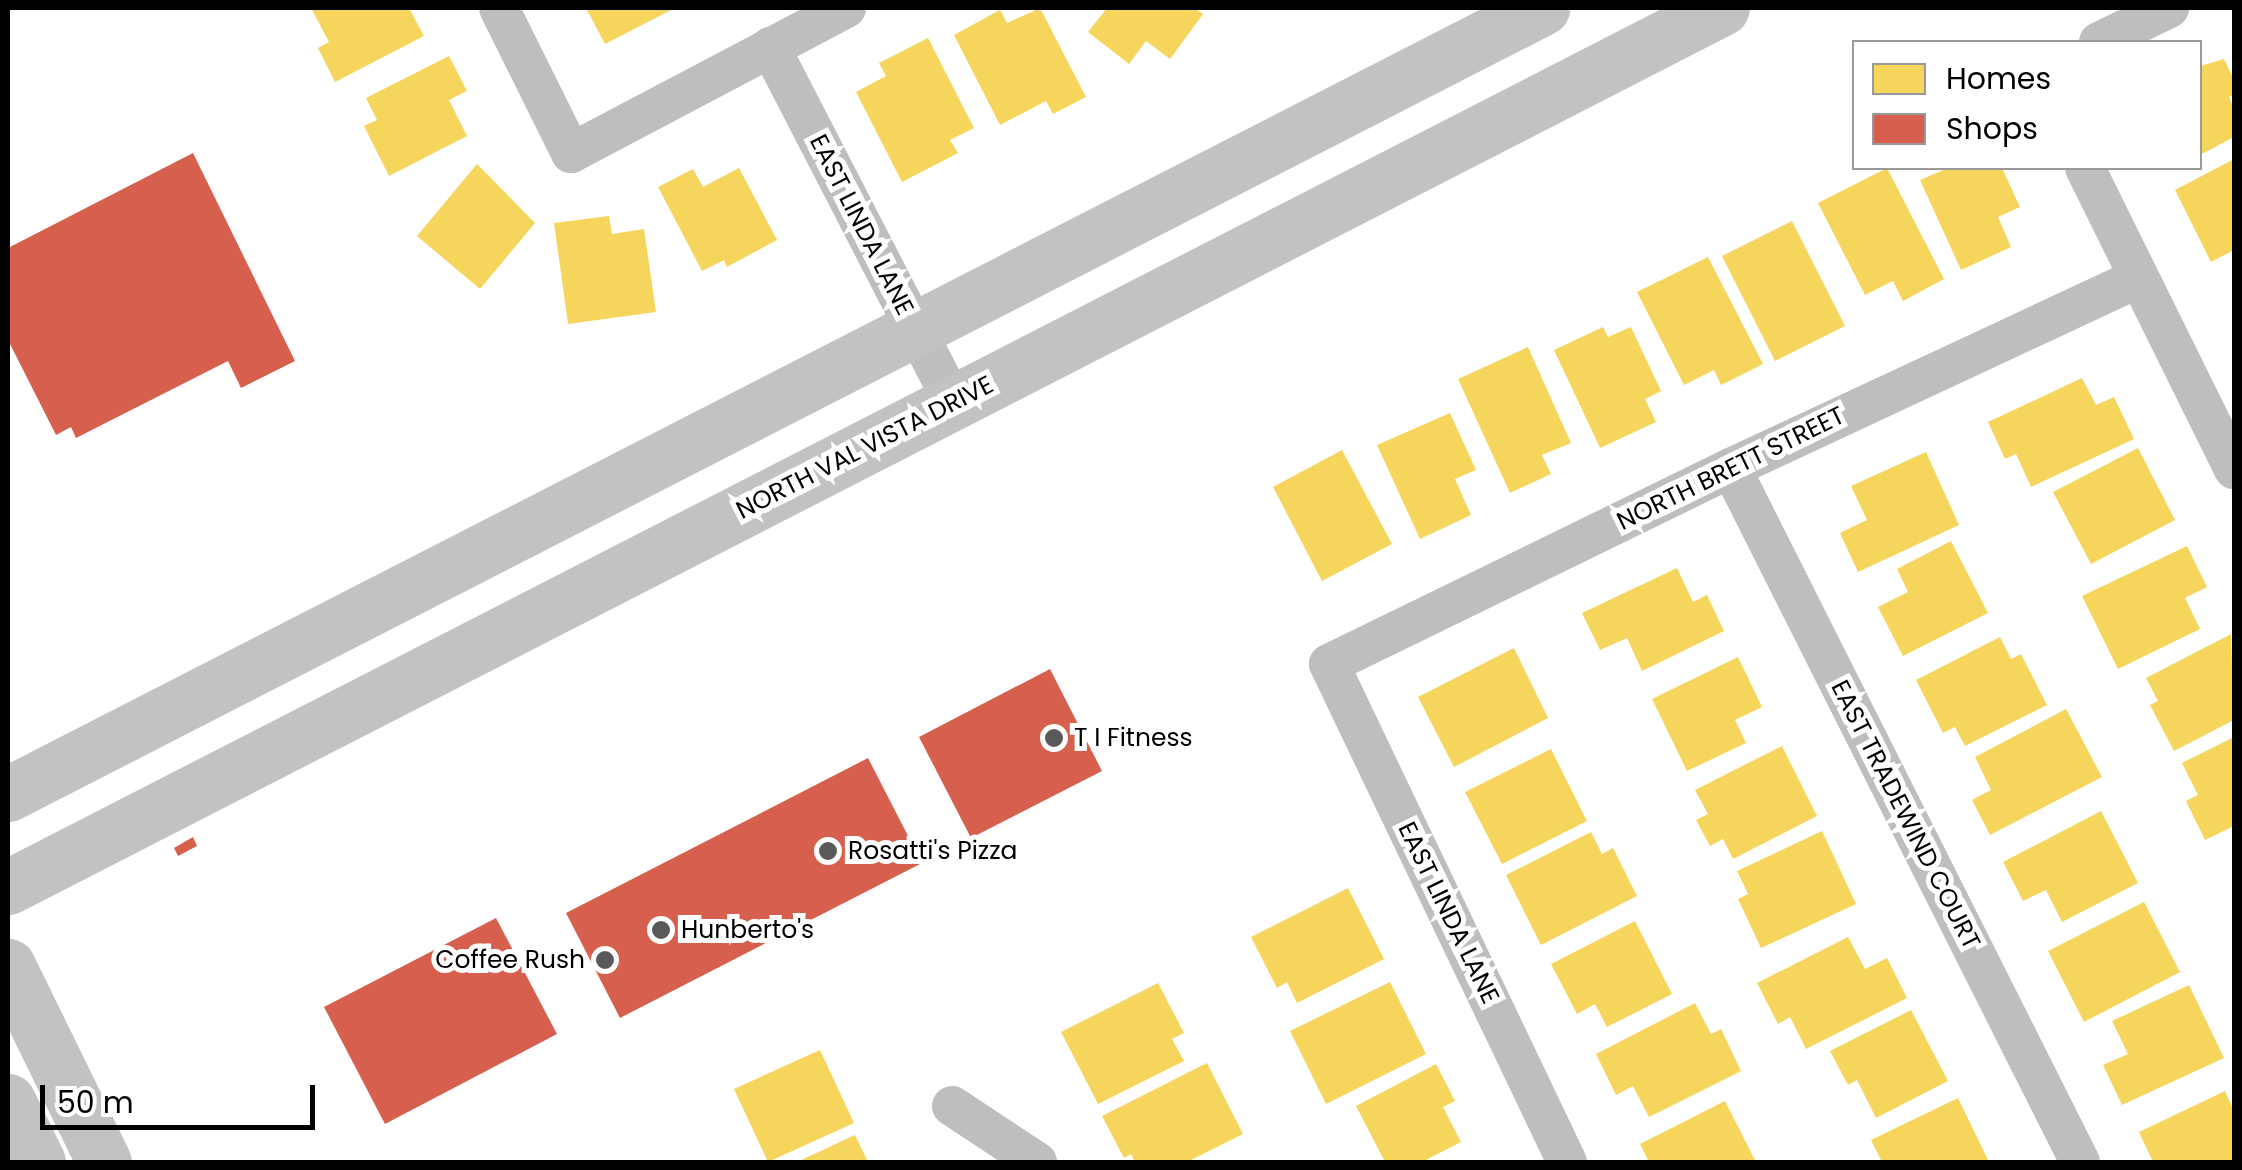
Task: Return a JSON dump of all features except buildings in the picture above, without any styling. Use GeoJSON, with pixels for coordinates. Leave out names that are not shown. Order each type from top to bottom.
{"type":"FeatureCollection","features":[{"type":"Feature","properties":{"kind":"main road"},"geometry":{"type":"LineString","coordinates":[[8,794],[1542,8]]}},
{"type":"Feature","properties":{"kind":"main road","name":"NORTH VAL VISTA DRIVE"},"geometry":{"type":"LineString","coordinates":[[8,887],[954,402],[1689,15]]}},
{"type":"Feature","properties":{"kind":"main road"},"geometry":{"type":"LineString","coordinates":[[8,966],[104,1162]]}},
{"type":"Feature","properties":{"kind":"main road"},"geometry":{"type":"LineString","coordinates":[[8,1101],[38,1162]]}},
{"type":"Feature","properties":{"kind":"street"},"geometry":{"type":"LineString","coordinates":[[499,8],[571,153],[846,8]]}},
{"type":"Feature","properties":{"kind":"street"},"geometry":{"type":"LineString","coordinates":[[2103,40],[2169,8]]}},
{"type":"Feature","properties":{"kind":"street","name":"EAST LINDA LANE"},"geometry":{"type":"LineString","coordinates":[[770,46],[954,402]]}},
{"type":"Feature","properties":{"kind":"street"},"geometry":{"type":"LineString","coordinates":[[2085,170],[2234,469]]}},
{"type":"Feature","properties":{"kind":"street","name":"NORTH BRETT STREET"},"geometry":{"type":"LineString","coordinates":[[1328,664],[1730,468],[2136,279]]}},
{"type":"Feature","properties":{"kind":"street","name":"EAST TRADEWIND COURT"},"geometry":{"type":"LineString","coordinates":[[1730,468],[2080,1162]]}},
{"type":"Feature","properties":{"kind":"street","name":"EAST LINDA LANE"},"geometry":{"type":"LineString","coordinates":[[1328,664],[1567,1162]]}},
{"type":"Feature","properties":{"kind":"street"},"geometry":{"type":"LineString","coordinates":[[952,1106],[1037,1162]]}},
{"type":"Feature","properties":{"kind":"place","name":"T I Fitness"},"geometry":{"type":"Point","coordinates":[1054,738]}},
{"type":"Feature","properties":{"kind":"place","name":"Rosatti's Pizza"},"geometry":{"type":"Point","coordinates":[828,851]}},
{"type":"Feature","properties":{"kind":"place","name":"Hunberto's"},"geometry":{"type":"Point","coordinates":[661,930]}},
{"type":"Feature","properties":{"kind":"place","name":"Coffee Rush"},"geometry":{"type":"Point","coordinates":[605,960]}}]}
